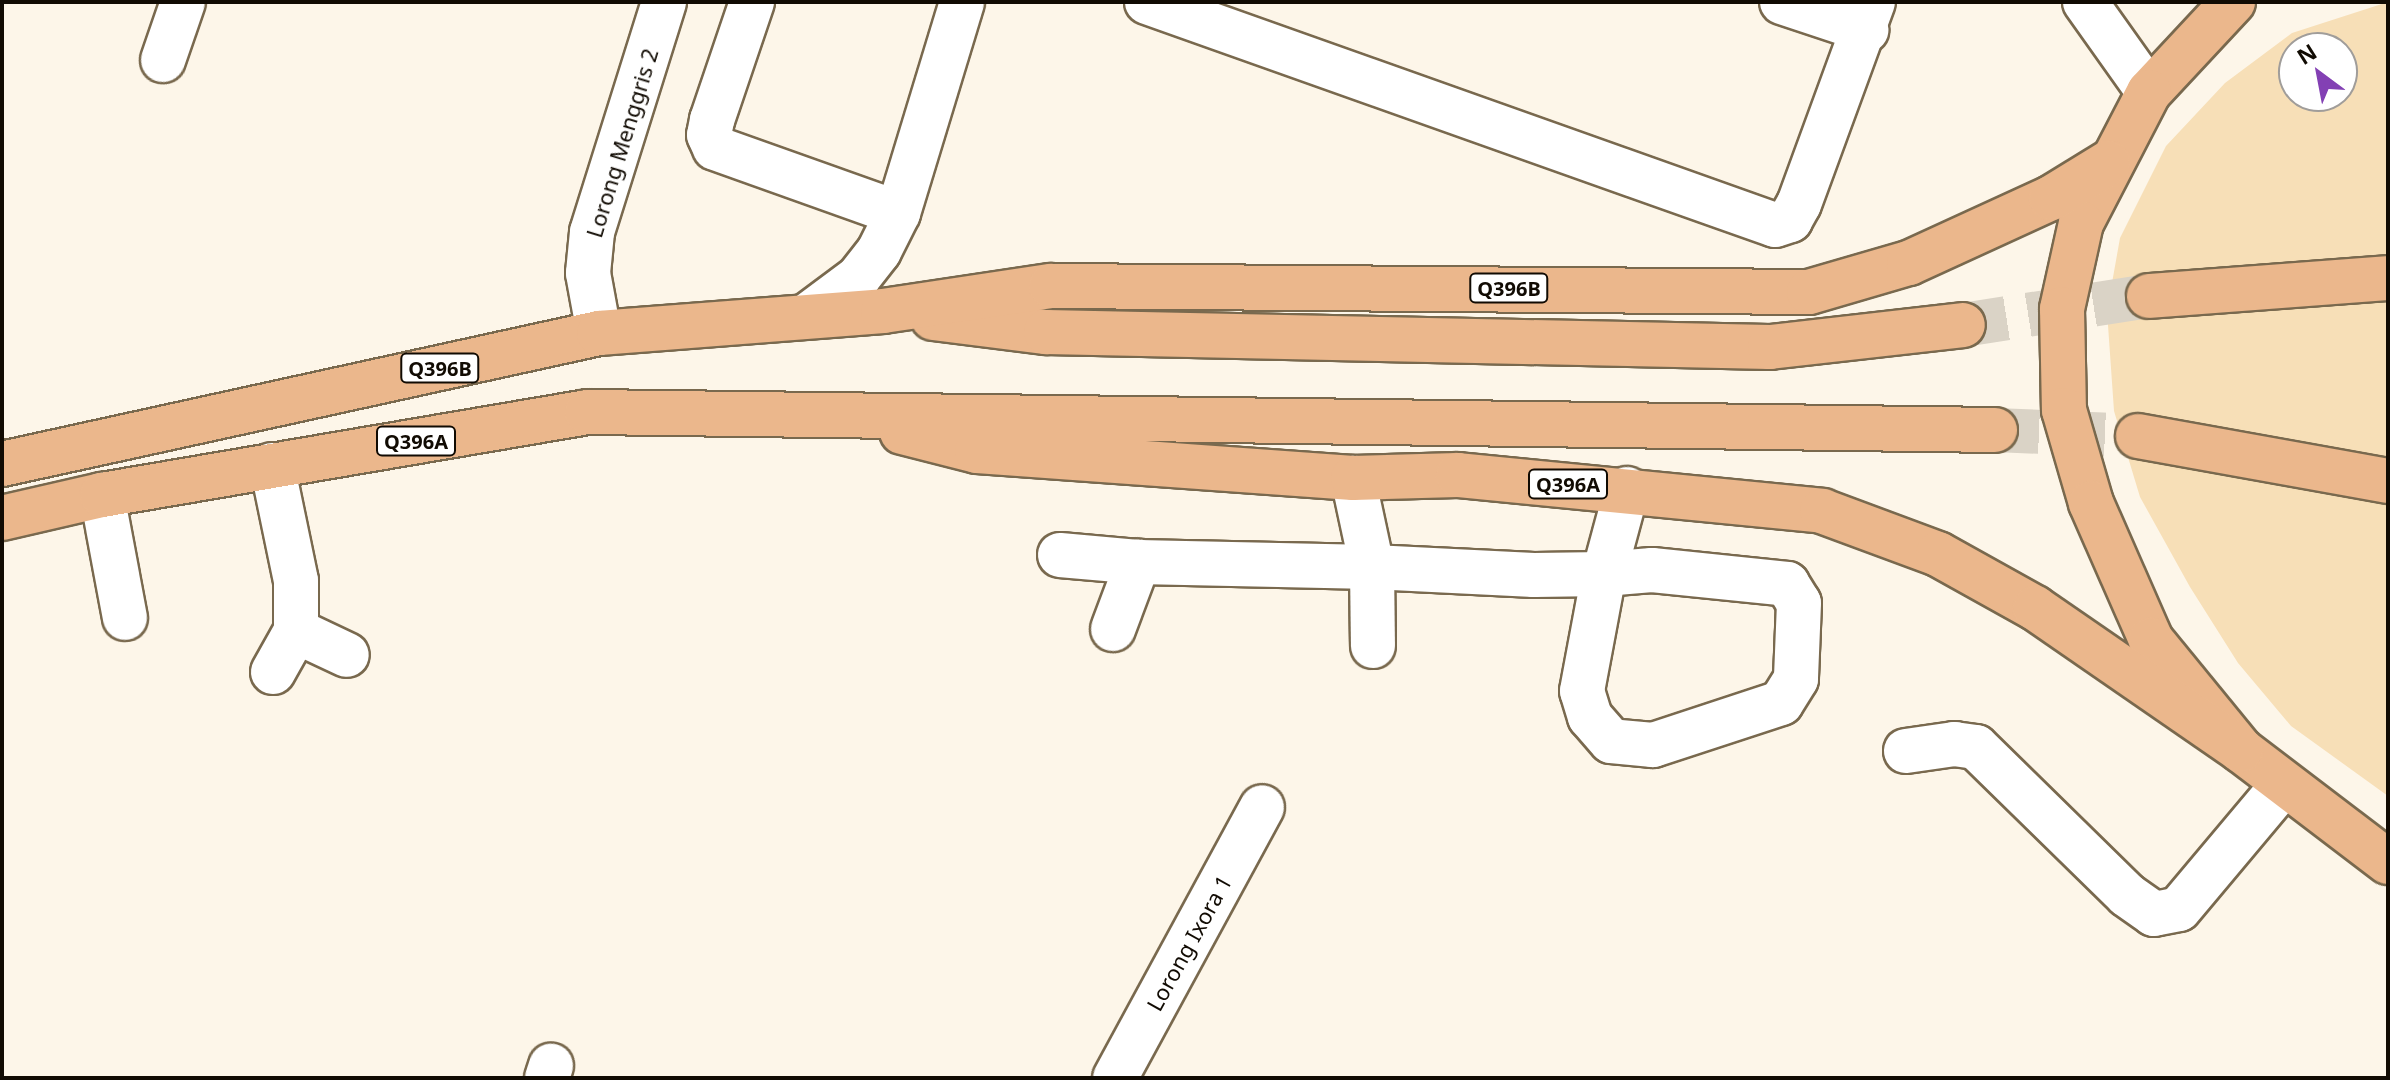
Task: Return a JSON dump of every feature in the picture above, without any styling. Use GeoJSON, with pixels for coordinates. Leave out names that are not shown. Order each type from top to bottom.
{"type":"FeatureCollection","features":[{"type":"Feature","properties":{"kind":"main road"},"geometry":{"type":"LineString","coordinates":[[2233,2],[2208,20],[2149,92],[2108,163],[2069,263],[2062,309],[2064,410],[2091,503],[2151,640],[2241,750],[2388,862]]}},
{"type":"Feature","properties":{"kind":"main road","name":"Q396B"},"geometry":{"type":"LineString","coordinates":[[2,464],[599,333],[883,311],[1051,286],[1809,292],[1909,263],[2051,198],[2108,163]]}},
{"type":"Feature","properties":{"kind":"main road"},"geometry":{"type":"LineString","coordinates":[[2149,296],[2388,278]]}},
{"type":"Feature","properties":{"kind":"main road"},"geometry":{"type":"LineString","coordinates":[[883,311],[1046,332],[1770,347],[1963,325]]}},
{"type":"Feature","properties":{"kind":"main road","name":"Q396A"},"geometry":{"type":"LineString","coordinates":[[2,518],[102,495],[587,412],[834,414],[977,451],[1353,478],[1458,475],[1627,489],[1822,511],[1938,554],[2035,608],[2241,750]]}},
{"type":"Feature","properties":{"kind":"main road"},"geometry":{"type":"LineString","coordinates":[[834,414],[1995,430]]}},
{"type":"Feature","properties":{"kind":"main road"},"geometry":{"type":"LineString","coordinates":[[2138,436],[2388,481]]}},
{"type":"Feature","properties":{"kind":"street"},"geometry":{"type":"LineString","coordinates":[[163,60],[183,2]]}},
{"type":"Feature","properties":{"kind":"street","name":"Lorong Menggris 2"},"geometry":{"type":"LineString","coordinates":[[599,333],[588,273],[592,232],[664,2]]}},
{"type":"Feature","properties":{"kind":"street"},"geometry":{"type":"LineString","coordinates":[[752,2],[712,120],[709,135],[715,148],[898,213]]}},
{"type":"Feature","properties":{"kind":"street"},"geometry":{"type":"LineString","coordinates":[[807,316],[858,278],[898,213],[962,2]]}},
{"type":"Feature","properties":{"kind":"street"},"geometry":{"type":"LineString","coordinates":[[1147,2],[1775,225],[1790,220],[1799,204],[1870,16],[1782,2]]}},
{"type":"Feature","properties":{"kind":"street"},"geometry":{"type":"LineString","coordinates":[[2085,2],[2149,92]]}},
{"type":"Feature","properties":{"kind":"street"},"geometry":{"type":"LineString","coordinates":[[272,465],[296,581],[296,631],[273,672]]}},
{"type":"Feature","properties":{"kind":"street"},"geometry":{"type":"LineString","coordinates":[[1353,478],[1372,567],[1373,646]]}},
{"type":"Feature","properties":{"kind":"street"},"geometry":{"type":"LineString","coordinates":[[1060,555],[1138,562],[1604,574],[1652,570],[1787,584],[1799,603],[1796,679],[1781,703],[1653,745],[1611,741],[1590,717],[1582,691],[1604,574],[1627,489]]}},
{"type":"Feature","properties":{"kind":"street"},"geometry":{"type":"LineString","coordinates":[[102,495],[125,618]]}},
{"type":"Feature","properties":{"kind":"street"},"geometry":{"type":"LineString","coordinates":[[1113,629],[1138,562]]}},
{"type":"Feature","properties":{"kind":"street"},"geometry":{"type":"LineString","coordinates":[[296,631],[347,655]]}},
{"type":"Feature","properties":{"kind":"street"},"geometry":{"type":"LineString","coordinates":[[1906,751],[1954,744],[1976,747],[2127,895],[2154,914],[2179,909],[2283,785]]}},
{"type":"Feature","properties":{"kind":"street","name":"Lorong Ixora 1"},"geometry":{"type":"LineString","coordinates":[[1115,1078],[1262,807]]}},
{"type":"Feature","properties":{"kind":"shaded area"},"geometry":{"type":"Polygon","coordinates":[[[2388,2],[2388,796],[2291,726],[2238,663],[2190,587],[2140,497],[2114,411],[2107,311],[2120,238],[2166,146],[2225,83],[2278,43],[2278,112],[2358,112],[2358,32],[2295,32],[2388,2]]]}},
{"type":"Feature","properties":{"kind":"tunnel"},"geometry":{"type":"LineString","coordinates":[[1963,325],[2149,296]]}},
{"type":"Feature","properties":{"kind":"tunnel"},"geometry":{"type":"LineString","coordinates":[[1995,430],[2138,436]]}}]}
